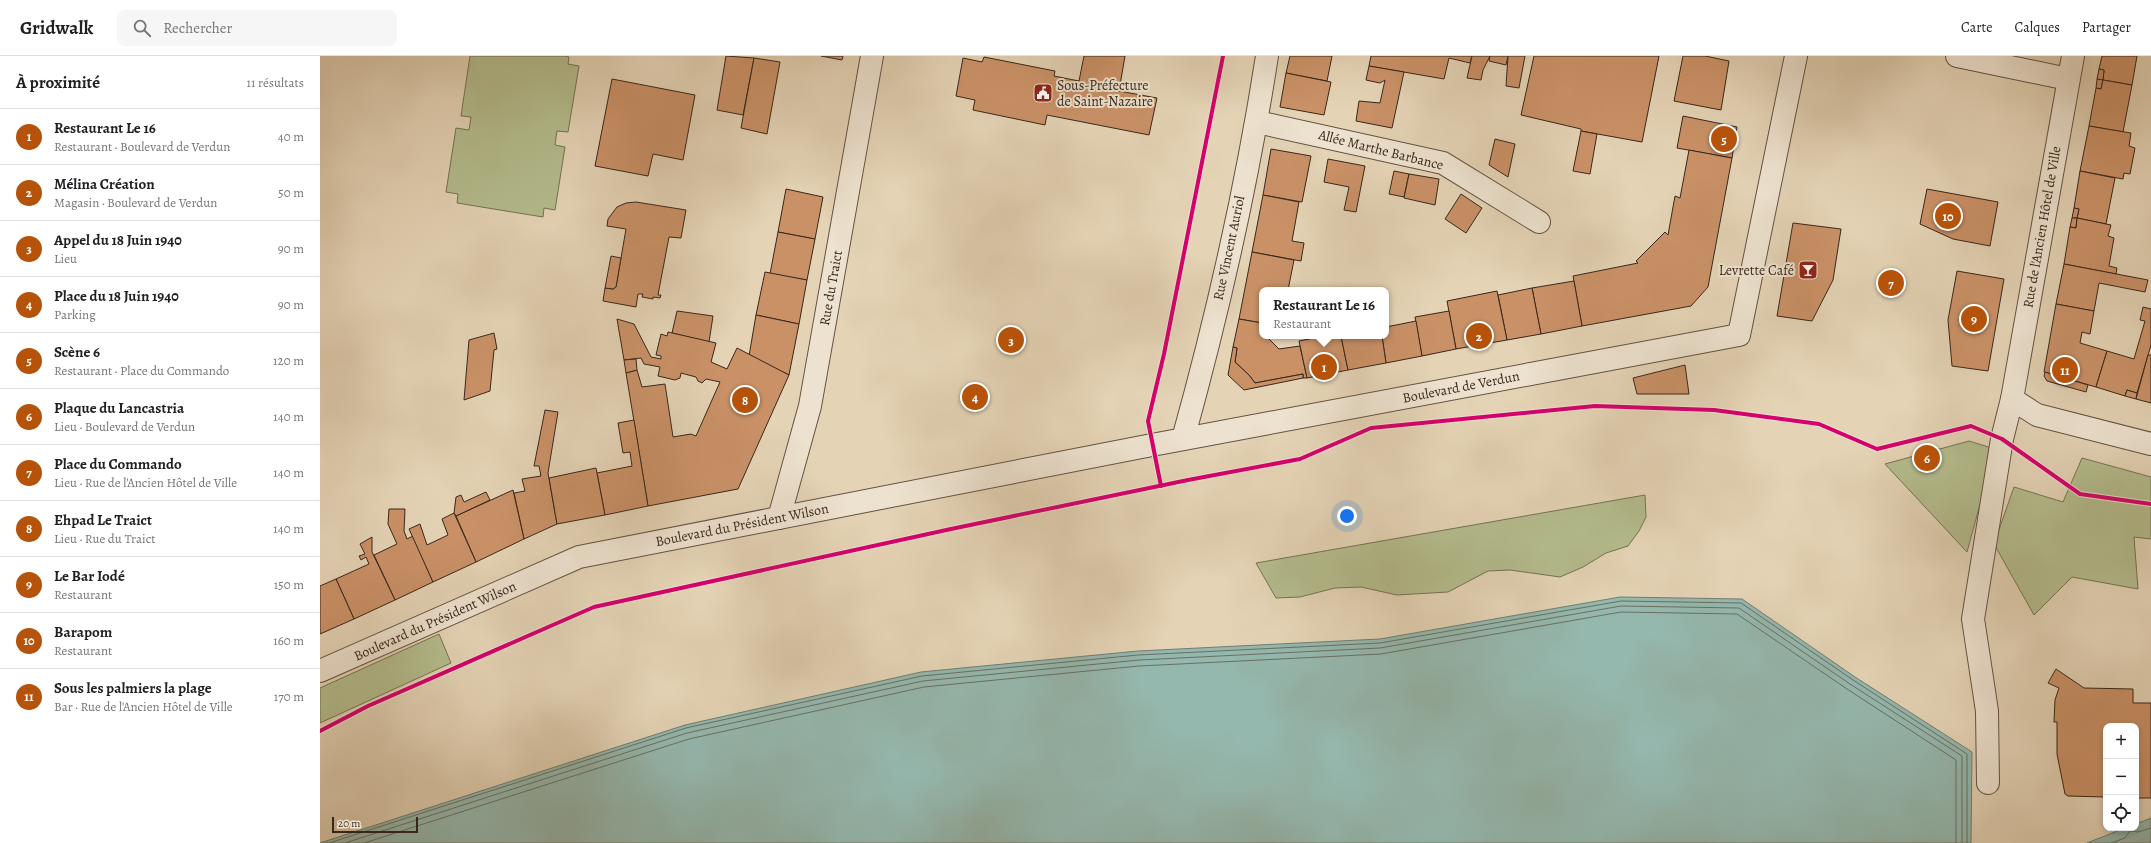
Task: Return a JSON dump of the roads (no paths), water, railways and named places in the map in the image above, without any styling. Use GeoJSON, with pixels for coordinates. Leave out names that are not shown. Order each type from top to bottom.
{"type":"FeatureCollection","features":[{"type":"Feature","properties":{"kind":"street","name":"Rue du Traict"},"geometry":{"type":"LineString","coordinates":[[779,518],[810,406],[872,56]]}},
{"type":"Feature","properties":{"kind":"street","name":"Rue Vincent Auriol"},"geometry":{"type":"LineString","coordinates":[[1183,439],[1204,362],[1257,122],[1267,56]]}},
{"type":"Feature","properties":{"kind":"street","name":"Boulevard de Verdun"},"geometry":{"type":"LineString","coordinates":[[1183,439],[1739,335],[1796,56]]}},
{"type":"Feature","properties":{"kind":"street"},"geometry":{"type":"LineString","coordinates":[[1957,56],[2068,79]]}},
{"type":"Feature","properties":{"kind":"street","name":"Rue de l'Ancien Hôtel de Ville"},"geometry":{"type":"LineString","coordinates":[[1988,783],[1987,711],[1972,619],[2002,439],[2012,399],[2073,56]]}},
{"type":"Feature","properties":{"kind":"street","name":"Allée Marthe Barbance"},"geometry":{"type":"LineString","coordinates":[[1257,122],[1443,163],[1539,222]]}},
{"type":"Feature","properties":{"kind":"street"},"geometry":{"type":"LineString","coordinates":[[2012,399],[2037,415],[2151,444]]}},
{"type":"Feature","properties":{"kind":"street","name":"Boulevard du Président Wilson"},"geometry":{"type":"LineString","coordinates":[[320,672],[580,557],[1183,439]]}},
{"type":"Feature","properties":{"kind":"water"},"geometry":{"type":"Polygon","coordinates":[[[1620,597],[1742,599],[1855,677],[1972,752],[1971,843],[320,843],[685,725],[921,672],[1138,651],[1380,639],[1620,597]]]}},
{"type":"Feature","properties":{"kind":"water"},"geometry":{"type":"Polygon","coordinates":[[[2151,818],[2151,843],[2087,843],[2117,831],[2139,831],[2139,823],[2151,818]]]}},
{"type":"Feature","properties":{"kind":"place","name":"Sous-Préfecture de Saint-Nazaire"},"geometry":{"type":"Point","coordinates":[1043,93]}},
{"type":"Feature","properties":{"kind":"place","name":"Scène 6"},"geometry":{"type":"Point","coordinates":[1724,139]}},
{"type":"Feature","properties":{"kind":"place","name":"Barapom"},"geometry":{"type":"Point","coordinates":[1948,216]}},
{"type":"Feature","properties":{"kind":"place","name":"Levrette Café"},"geometry":{"type":"Point","coordinates":[1808,270]}},
{"type":"Feature","properties":{"kind":"place","name":"Place du Commando"},"geometry":{"type":"Point","coordinates":[1891,283]}},
{"type":"Feature","properties":{"kind":"place","name":"Le Bar Iodé"},"geometry":{"type":"Point","coordinates":[1974,319]}},
{"type":"Feature","properties":{"kind":"place","name":"Mélina Création"},"geometry":{"type":"Point","coordinates":[1479,336]}},
{"type":"Feature","properties":{"kind":"place","name":"Appel du 18 Juin 1940"},"geometry":{"type":"Point","coordinates":[1011,340]}},
{"type":"Feature","properties":{"kind":"place","name":"Restaurant Le 16"},"geometry":{"type":"Point","coordinates":[1324,367]}},
{"type":"Feature","properties":{"kind":"place","name":"Sous les palmiers la plage"},"geometry":{"type":"Point","coordinates":[2065,370]}},
{"type":"Feature","properties":{"kind":"place","name":"Place du 18 Juin 1940"},"geometry":{"type":"Point","coordinates":[975,397]}},
{"type":"Feature","properties":{"kind":"place","name":"Ehpad Le Traict"},"geometry":{"type":"Point","coordinates":[745,400]}},
{"type":"Feature","properties":{"kind":"place","name":"Plaque du Lancastria"},"geometry":{"type":"Point","coordinates":[1927,458]}}]}
